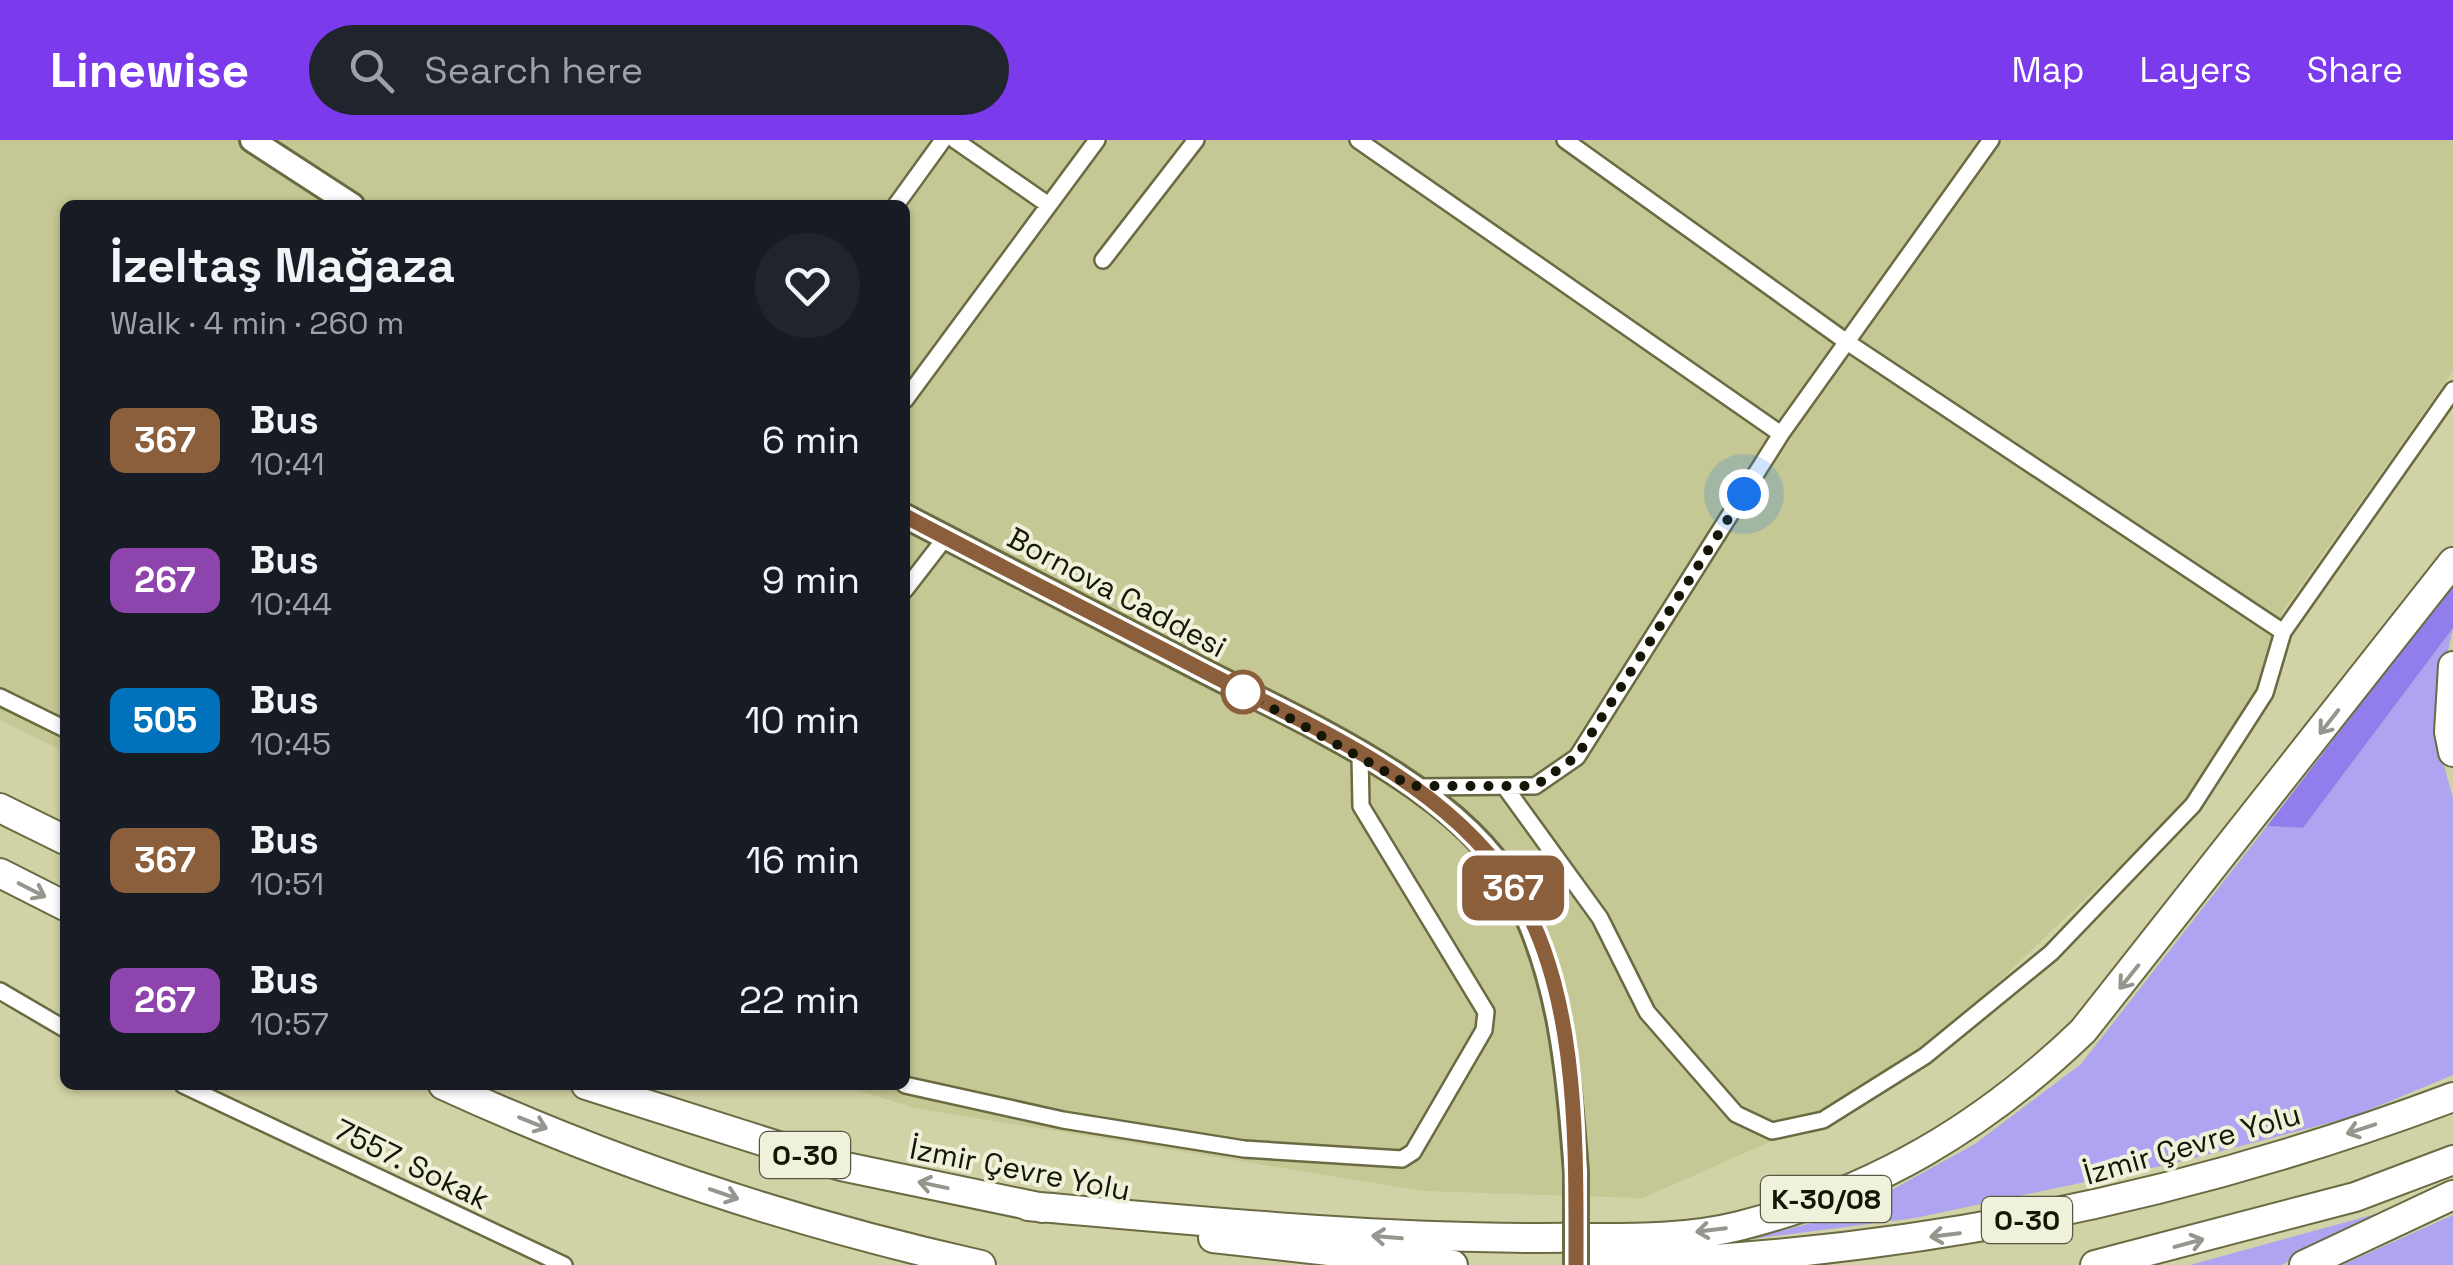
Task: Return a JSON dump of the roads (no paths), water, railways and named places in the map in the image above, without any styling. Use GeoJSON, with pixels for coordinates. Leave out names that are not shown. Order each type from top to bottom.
{"type":"FeatureCollection","features":[{"type":"Feature","properties":{"kind":"highway","name":"K-30/08"},"geometry":{"type":"LineString","coordinates":[[2390,645],[2453,553]]}},
{"type":"Feature","properties":{"kind":"highway","name":"K-30/08"},"geometry":{"type":"LineString","coordinates":[[1028,1206],[1402,1238],[1652,1237],[1734,1227],[1858,1186],[1914,1162],[2032,1081],[2084,1032],[2453,562]]}},
{"type":"Feature","properties":{"kind":"highway"},"geometry":{"type":"LineString","coordinates":[[2453,666],[2449,732],[2453,752]]}},
{"type":"Feature","properties":{"kind":"highway"},"geometry":{"type":"LineString","coordinates":[[0,808],[60,838]]}},
{"type":"Feature","properties":{"kind":"highway"},"geometry":{"type":"LineString","coordinates":[[0,874],[60,904]]}},
{"type":"Feature","properties":{"kind":"highway","name":"O-30"},"geometry":{"type":"LineString","coordinates":[[456,1090],[632,1162],[770,1210],[981,1265]]}},
{"type":"Feature","properties":{"kind":"highway","name":"İzmir Çevre Yolu"},"geometry":{"type":"LineString","coordinates":[[602,1090],[841,1166],[1028,1206],[1268,1248],[1453,1265]]}},
{"type":"Feature","properties":{"kind":"highway","name":"İzmir Çevre Yolu"},"geometry":{"type":"LineString","coordinates":[[1586,1265],[1792,1253],[1961,1233],[2076,1212],[2205,1179],[2453,1097]]}},
{"type":"Feature","properties":{"kind":"highway","name":"O-30"},"geometry":{"type":"LineString","coordinates":[[2094,1265],[2355,1196],[2453,1160]]}},
{"type":"Feature","properties":{"kind":"highway"},"geometry":{"type":"LineString","coordinates":[[2304,1265],[2453,1195]]}},
{"type":"Feature","properties":{"kind":"main road"},"geometry":{"type":"LineString","coordinates":[[252,140],[344,200]]}},
{"type":"Feature","properties":{"kind":"main road","name":"Bornova Caddesi"},"geometry":{"type":"LineString","coordinates":[[910,519],[1360,755],[1449,811],[1510,882],[1543,950],[1566,1041],[1576,1172],[1576,1265]]}},
{"type":"Feature","properties":{"kind":"street"},"geometry":{"type":"LineString","coordinates":[[900,200],[944,140]]}},
{"type":"Feature","properties":{"kind":"street"},"geometry":{"type":"LineString","coordinates":[[955,140],[1047,204]]}},
{"type":"Feature","properties":{"kind":"street"},"geometry":{"type":"LineString","coordinates":[[910,393],[1097,140]]}},
{"type":"Feature","properties":{"kind":"street"},"geometry":{"type":"LineString","coordinates":[[1103,260],[1196,140]]}},
{"type":"Feature","properties":{"kind":"street"},"geometry":{"type":"LineString","coordinates":[[1358,140],[1781,434]]}},
{"type":"Feature","properties":{"kind":"street"},"geometry":{"type":"LineString","coordinates":[[1565,140],[1844,340],[2283,632]]}},
{"type":"Feature","properties":{"kind":"street"},"geometry":{"type":"LineString","coordinates":[[1411,786],[1535,786],[1577,756],[1844,340],[1991,140]]}},
{"type":"Feature","properties":{"kind":"street"},"geometry":{"type":"LineString","coordinates":[[1505,788],[1600,918],[1647,1012],[1736,1114],[1772,1131],[1823,1120],[1925,1056],[2051,953],[2193,805],[2265,693],[2283,632],[2453,390]]}},
{"type":"Feature","properties":{"kind":"street"},"geometry":{"type":"LineString","coordinates":[[910,584],[946,537]]}},
{"type":"Feature","properties":{"kind":"street"},"geometry":{"type":"LineString","coordinates":[[0,698],[60,727]]}},
{"type":"Feature","properties":{"kind":"street"},"geometry":{"type":"LineString","coordinates":[[910,1085],[1063,1120],[1244,1149],[1402,1159],[1414,1152],[1484,1030],[1486,1012],[1360,806],[1360,755]]}},
{"type":"Feature","properties":{"kind":"street"},"geometry":{"type":"LineString","coordinates":[[0,991],[60,1026]]}},
{"type":"Feature","properties":{"kind":"street","name":"7557. Sokak"},"geometry":{"type":"LineString","coordinates":[[194,1090],[564,1265]]}}]}
